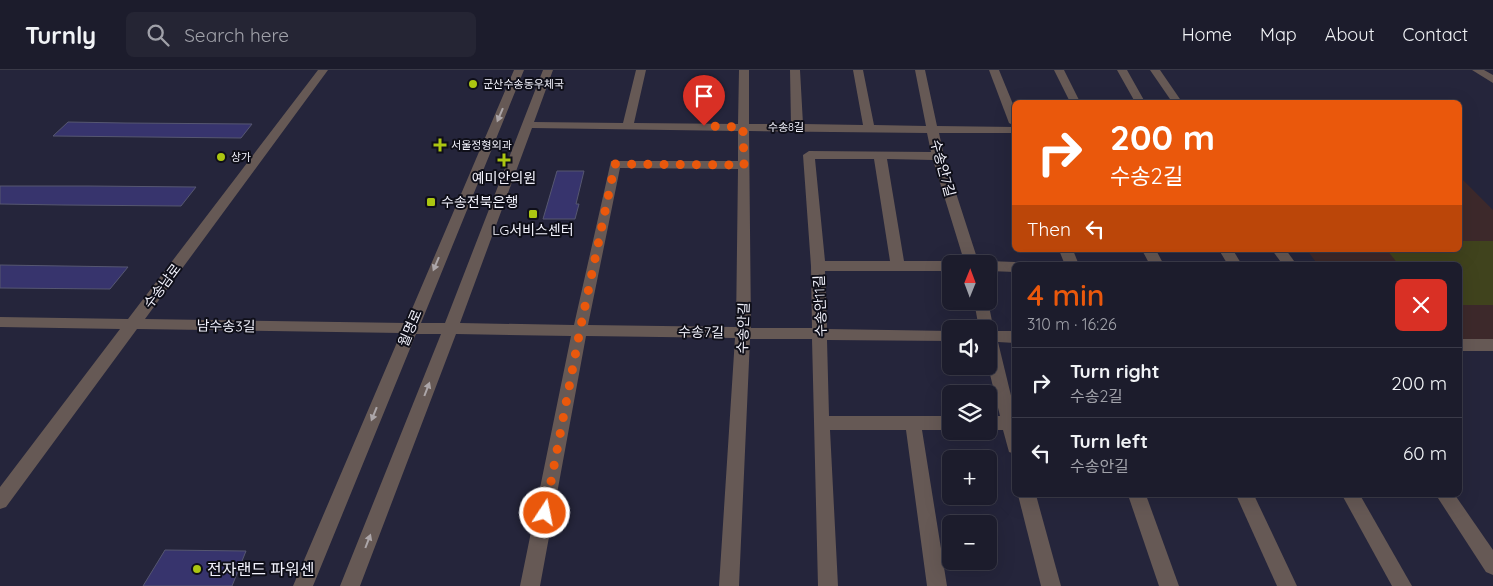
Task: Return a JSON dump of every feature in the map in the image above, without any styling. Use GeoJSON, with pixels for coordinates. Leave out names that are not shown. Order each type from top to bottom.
{"type":"FeatureCollection","features":[{"type":"Feature","properties":{"kind":"street","name":"수송남로"},"geometry":{"type":"LineString","coordinates":[[0,501],[323,70]]}},
{"type":"Feature","properties":{"kind":"street","name":"월명로"},"geometry":{"type":"LineString","coordinates":[[303,586],[519,70]]}},
{"type":"Feature","properties":{"kind":"street"},"geometry":{"type":"LineString","coordinates":[[350,586],[452,328],[548,70]]}},
{"type":"Feature","properties":{"kind":"street"},"geometry":{"type":"LineString","coordinates":[[628,126],[640,70]]}},
{"type":"Feature","properties":{"kind":"street","name":"수송안길"},"geometry":{"type":"LineString","coordinates":[[729,586],[743,332],[744,70]]}},
{"type":"Feature","properties":{"kind":"street"},"geometry":{"type":"LineString","coordinates":[[795,70],[797,127]]}},
{"type":"Feature","properties":{"kind":"street"},"geometry":{"type":"LineString","coordinates":[[858,70],[869,128]]}},
{"type":"Feature","properties":{"kind":"street","name":"수송안7길"},"geometry":{"type":"LineString","coordinates":[[920,70],[934,129],[938,156],[969,255]]}},
{"type":"Feature","properties":{"kind":"street"},"geometry":{"type":"LineString","coordinates":[[994,70],[1012,115]]}},
{"type":"Feature","properties":{"kind":"street"},"geometry":{"type":"LineString","coordinates":[[1059,70],[1074,100]]}},
{"type":"Feature","properties":{"kind":"street"},"geometry":{"type":"LineString","coordinates":[[1122,70],[1139,100]]}},
{"type":"Feature","properties":{"kind":"street"},"geometry":{"type":"LineString","coordinates":[[1155,70],[1176,100]]}},
{"type":"Feature","properties":{"kind":"street"},"geometry":{"type":"LineString","coordinates":[[1477,70],[1493,80]]}},
{"type":"Feature","properties":{"kind":"street","name":"수송8길"},"geometry":{"type":"LineString","coordinates":[[527,125],[1012,130]]}},
{"type":"Feature","properties":{"kind":"street","name":"수송안11길"},"geometry":{"type":"LineString","coordinates":[[828,586],[821,423],[821,334],[818,266],[809,155],[938,156]]}},
{"type":"Feature","properties":{"kind":"street"},"geometry":{"type":"LineString","coordinates":[[880,156],[898,267]]}},
{"type":"Feature","properties":{"kind":"street"},"geometry":{"type":"LineString","coordinates":[[530,586],[580,330],[615,164],[744,165]]}},
{"type":"Feature","properties":{"kind":"street"},"geometry":{"type":"LineString","coordinates":[[818,266],[942,266]]}},
{"type":"Feature","properties":{"kind":"street"},"geometry":{"type":"LineString","coordinates":[[998,266],[1012,267]]}},
{"type":"Feature","properties":{"kind":"street","name":"남수송3길"},"geometry":{"type":"LineString","coordinates":[[0,322],[452,328]]}},
{"type":"Feature","properties":{"kind":"street","name":"수송7길"},"geometry":{"type":"LineString","coordinates":[[452,328],[942,336]]}},
{"type":"Feature","properties":{"kind":"street"},"geometry":{"type":"LineString","coordinates":[[997,336],[1012,337]]}},
{"type":"Feature","properties":{"kind":"street"},"geometry":{"type":"LineString","coordinates":[[1462,345],[1493,345]]}},
{"type":"Feature","properties":{"kind":"street"},"geometry":{"type":"LineString","coordinates":[[997,366],[1012,423],[997,423]]}},
{"type":"Feature","properties":{"kind":"street"},"geometry":{"type":"LineString","coordinates":[[821,423],[942,423]]}},
{"type":"Feature","properties":{"kind":"street"},"geometry":{"type":"LineString","coordinates":[[913,423],[937,586]]}},
{"type":"Feature","properties":{"kind":"street"},"geometry":{"type":"LineString","coordinates":[[1029,497],[1051,586]]}},
{"type":"Feature","properties":{"kind":"street"},"geometry":{"type":"LineString","coordinates":[[1138,497],[1169,586]]}},
{"type":"Feature","properties":{"kind":"street"},"geometry":{"type":"LineString","coordinates":[[1246,497],[1287,586]]}},
{"type":"Feature","properties":{"kind":"street"},"geometry":{"type":"LineString","coordinates":[[1352,497],[1402,586]]}},
{"type":"Feature","properties":{"kind":"street"},"geometry":{"type":"LineString","coordinates":[[1446,497],[1493,566]]}},
{"type":"Feature","properties":{"kind":"shaded area"},"geometry":{"type":"Polygon","coordinates":[[[1462,179],[1493,210],[1493,345],[1462,345],[1462,262],[1316,262],[1308,252],[1462,252],[1462,179]]]}},
{"type":"Feature","properties":{"kind":"green space"},"geometry":{"type":"Polygon","coordinates":[[[1462,241],[1493,241],[1493,305],[1462,305],[1462,262],[1397,262],[1389,252],[1462,252],[1462,241]]]}},
{"type":"Feature","properties":{"kind":"building"},"geometry":{"type":"Polygon","coordinates":[[[68,122],[252,124],[241,138],[53,136],[68,122]]]}},
{"type":"Feature","properties":{"kind":"building"},"geometry":{"type":"Polygon","coordinates":[[[557,171],[584,171],[576,204],[579,204],[575,219],[543,219],[557,171]]]}},
{"type":"Feature","properties":{"kind":"building"},"geometry":{"type":"Polygon","coordinates":[[[0,186],[196,187],[181,206],[0,204],[0,186]]]}},
{"type":"Feature","properties":{"kind":"building"},"geometry":{"type":"Polygon","coordinates":[[[0,265],[128,267],[110,289],[0,288],[0,265]]]}},
{"type":"Feature","properties":{"kind":"building","name":"전자랜드 파워센"},"geometry":{"type":"Polygon","coordinates":[[[165,550],[246,551],[232,586],[143,586],[165,550]]]}},
{"type":"Feature","properties":{"kind":"place","name":"군산수송동우체국"},"geometry":{"type":"Point","coordinates":[473,84]}},
{"type":"Feature","properties":{"kind":"place","name":"서울정형외과"},"geometry":{"type":"Point","coordinates":[440,145]}},
{"type":"Feature","properties":{"kind":"place","name":"상가"},"geometry":{"type":"Point","coordinates":[221,157]}},
{"type":"Feature","properties":{"kind":"place","name":"예미안의원"},"geometry":{"type":"Point","coordinates":[504,160]}},
{"type":"Feature","properties":{"kind":"place","name":"수송전북은행"},"geometry":{"type":"Point","coordinates":[431,202]}},
{"type":"Feature","properties":{"kind":"place","name":"LG서비스센터"},"geometry":{"type":"Point","coordinates":[533,214]}},
{"type":"Feature","properties":{"kind":"place","name":"전자랜드 파워센"},"geometry":{"type":"Point","coordinates":[197,569]}},
{"type":"Feature","properties":{"kind":"route"},"geometry":{"type":"LineString","coordinates":[[545,513],[580,330],[615,164],[744,165],[743,127],[704,126]]}}]}
